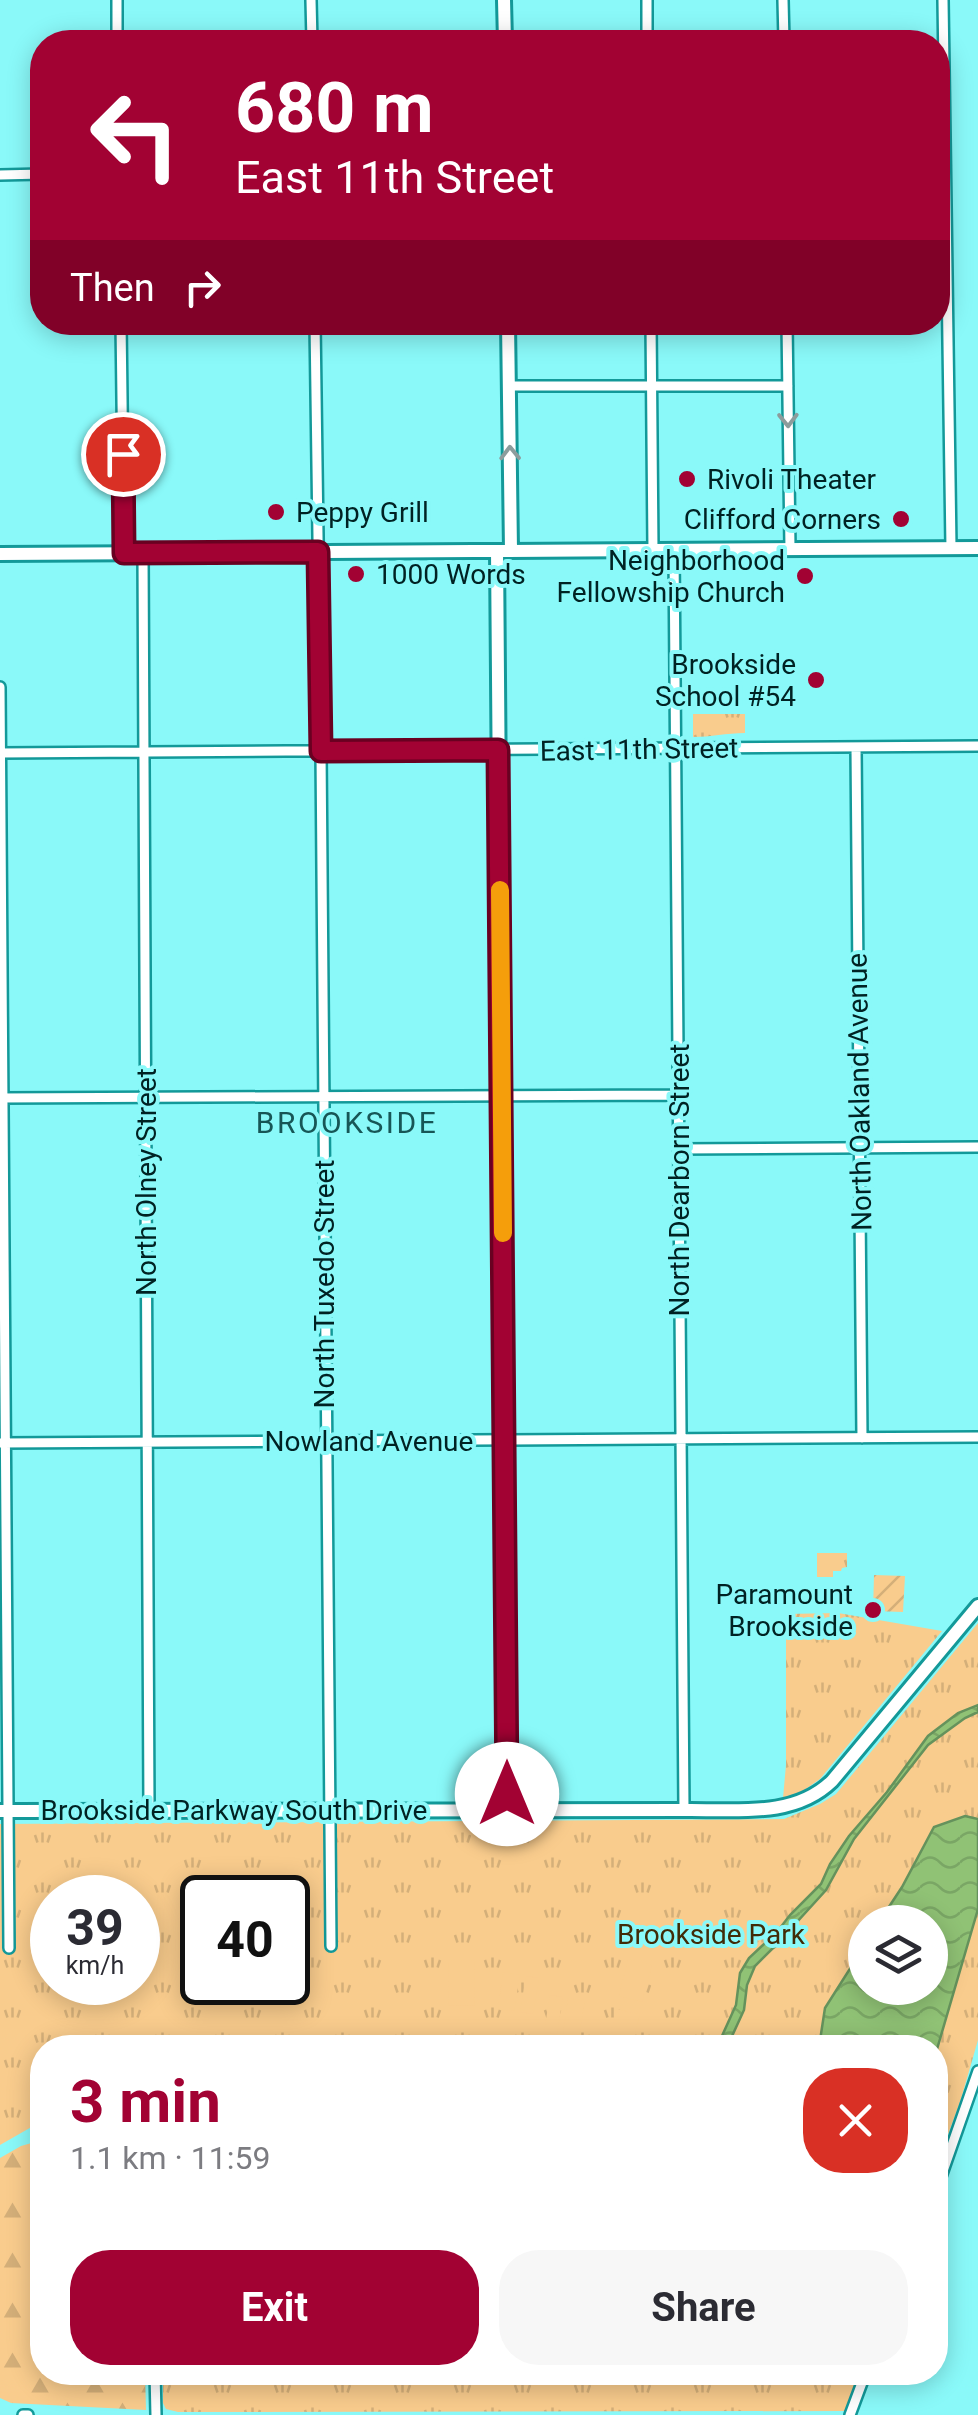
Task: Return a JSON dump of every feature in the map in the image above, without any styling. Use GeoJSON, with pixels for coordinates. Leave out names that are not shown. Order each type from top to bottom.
{"type":"FeatureCollection","features":[{"type":"Feature","properties":{"kind":"main road"},"geometry":{"type":"LineString","coordinates":[[504,0],[505,30]]}},
{"type":"Feature","properties":{"kind":"main road"},"geometry":{"type":"LineString","coordinates":[[508,335],[498,750],[508,1809]]}},
{"type":"Feature","properties":{"kind":"main road"},"geometry":{"type":"LineString","coordinates":[[0,554],[978,548]]}},
{"type":"Feature","properties":{"kind":"main road","name":"Brookside Parkway South Drive"},"geometry":{"type":"LineString","coordinates":[[4,1811],[782,1808],[827,1786],[978,1606]]}},
{"type":"Feature","properties":{"kind":"street"},"geometry":{"type":"LineString","coordinates":[[117,0],[118,30]]}},
{"type":"Feature","properties":{"kind":"street"},"geometry":{"type":"LineString","coordinates":[[311,0],[312,30]]}},
{"type":"Feature","properties":{"kind":"street"},"geometry":{"type":"LineString","coordinates":[[647,0],[647,30]]}},
{"type":"Feature","properties":{"kind":"street"},"geometry":{"type":"LineString","coordinates":[[783,0],[784,30]]}},
{"type":"Feature","properties":{"kind":"street"},"geometry":{"type":"LineString","coordinates":[[944,0],[944,30]]}},
{"type":"Feature","properties":{"kind":"street"},"geometry":{"type":"LineString","coordinates":[[0,175],[30,174]]}},
{"type":"Feature","properties":{"kind":"street"},"geometry":{"type":"LineString","coordinates":[[121,335],[124,553]]}},
{"type":"Feature","properties":{"kind":"street","name":"North Tuxedo Street"},"geometry":{"type":"LineString","coordinates":[[315,335],[330,1946]]}},
{"type":"Feature","properties":{"kind":"street"},"geometry":{"type":"LineString","coordinates":[[651,335],[653,550]]}},
{"type":"Feature","properties":{"kind":"street"},"geometry":{"type":"LineString","coordinates":[[787,335],[790,549]]}},
{"type":"Feature","properties":{"kind":"street"},"geometry":{"type":"LineString","coordinates":[[948,335],[951,548]]}},
{"type":"Feature","properties":{"kind":"street"},"geometry":{"type":"LineString","coordinates":[[509,386],[788,386]]}},
{"type":"Feature","properties":{"kind":"street","name":"North Dearborn Street"},"geometry":{"type":"LineString","coordinates":[[674,550],[684,1810]]}},
{"type":"Feature","properties":{"kind":"street","name":"North Olney Street"},"geometry":{"type":"LineString","coordinates":[[143,553],[149,1811]]}},
{"type":"Feature","properties":{"kind":"street"},"geometry":{"type":"LineString","coordinates":[[0,686],[4,1811],[8,1948]]}},
{"type":"Feature","properties":{"kind":"street","name":"East 11th Street"},"geometry":{"type":"LineString","coordinates":[[0,753],[978,746]]}},
{"type":"Feature","properties":{"kind":"street","name":"North Oakland Avenue"},"geometry":{"type":"LineString","coordinates":[[856,747],[862,1438]]}},
{"type":"Feature","properties":{"kind":"street"},"geometry":{"type":"LineString","coordinates":[[1,1098],[679,1095]]}},
{"type":"Feature","properties":{"kind":"street"},"geometry":{"type":"LineString","coordinates":[[679,1149],[978,1146]]}},
{"type":"Feature","properties":{"kind":"street","name":"Nowland Avenue"},"geometry":{"type":"LineString","coordinates":[[3,1443],[978,1437]]}},
{"type":"Feature","properties":{"kind":"street"},"geometry":{"type":"LineString","coordinates":[[948,2157],[978,2072]]}},
{"type":"Feature","properties":{"kind":"street"},"geometry":{"type":"LineString","coordinates":[[156,2385],[156,2415]]}},
{"type":"Feature","properties":{"kind":"street"},"geometry":{"type":"LineString","coordinates":[[850,2415],[861,2385]]}},
{"type":"Feature","properties":{"kind":"green space"},"geometry":{"type":"Polygon","coordinates":[[[693,714],[745,714],[745,733],[693,737],[693,714]]]}},
{"type":"Feature","properties":{"kind":"green space"},"geometry":{"type":"Polygon","coordinates":[[[817,1553],[847,1553],[847,1567],[833,1571],[833,1577],[817,1577],[817,1553]]]}},
{"type":"Feature","properties":{"kind":"green space"},"geometry":{"type":"Polygon","coordinates":[[[874,1575],[905,1576],[903,1612],[873,1611],[874,1575]]]}},
{"type":"Feature","properties":{"kind":"green space"},"geometry":{"type":"Polygon","coordinates":[[[838,1613],[942,1631],[820,1779],[783,1798],[786,1614],[838,1613]]]}},
{"type":"Feature","properties":{"kind":"green space","name":"Brookside Park"},"geometry":{"type":"Polygon","coordinates":[[[978,1623],[978,2040],[948,2134],[948,2035],[30,2035],[30,2128],[0,2145],[0,1824],[784,1819],[836,1794],[978,1623]]]}},
{"type":"Feature","properties":{"kind":"green space"},"geometry":{"type":"Polygon","coordinates":[[[628,1959],[652,1965],[642,2002],[619,1996],[628,1959]]]}},
{"type":"Feature","properties":{"kind":"green space"},"geometry":{"type":"Polygon","coordinates":[[[448,1962],[474,1962],[475,2005],[449,2006],[448,1962]]]}},
{"type":"Feature","properties":{"kind":"green space"},"geometry":{"type":"Polygon","coordinates":[[[503,1972],[520,1975],[514,2011],[498,2009],[503,1972]]]}},
{"type":"Feature","properties":{"kind":"green space"},"geometry":{"type":"Polygon","coordinates":[[[526,1976],[539,1978],[533,2014],[520,2012],[526,1976]]]}},
{"type":"Feature","properties":{"kind":"green space"},"geometry":{"type":"Polygon","coordinates":[[[550,1995],[563,1997],[557,2034],[544,2032],[550,1995]]]}},
{"type":"Feature","properties":{"kind":"green space"},"geometry":{"type":"Polygon","coordinates":[[[568,1998],[585,2001],[579,2035],[563,2034],[568,1998]]]}},
{"type":"Feature","properties":{"kind":"green space"},"geometry":{"type":"Polygon","coordinates":[[[616,2009],[640,2014],[635,2035],[611,2032],[616,2009]]]}},
{"type":"Feature","properties":{"kind":"green space"},"geometry":{"type":"Polygon","coordinates":[[[30,2143],[30,2385],[145,2385],[146,2410],[11,2403],[0,2398],[0,2158],[30,2143]]]}},
{"type":"Feature","properties":{"kind":"green space"},"geometry":{"type":"Polygon","coordinates":[[[163,2385],[856,2385],[846,2411],[178,2412],[166,2409],[163,2385]]]}},
{"type":"Feature","properties":{"kind":"water"},"geometry":{"type":"Polygon","coordinates":[[[978,1705],[978,1712],[928,1745],[854,1839],[826,1890],[787,1938],[755,1966],[747,1985],[744,2010],[733,2035],[722,2035],[736,2005],[740,1973],[749,1958],[821,1884],[849,1836],[928,1736],[958,1713],[978,1705]]]}},
{"type":"Feature","properties":{"kind":"water"},"geometry":{"type":"Polygon","coordinates":[[[965,1816],[978,1819],[978,1909],[941,2035],[821,2035],[825,2008],[848,1972],[848,2005],[948,2005],[948,1905],[890,1905],[934,1827],[965,1816]]]}},
{"type":"Feature","properties":{"kind":"slow traffic"},"geometry":{"type":"LineString","coordinates":[[500,890],[503,1233]]}},
{"type":"Feature","properties":{"kind":"place","name":"Rivoli Theater"},"geometry":{"type":"Point","coordinates":[687,479]}},
{"type":"Feature","properties":{"kind":"place","name":"Peppy Grill"},"geometry":{"type":"Point","coordinates":[276,512]}},
{"type":"Feature","properties":{"kind":"place","name":"Clifford Corners"},"geometry":{"type":"Point","coordinates":[901,519]}},
{"type":"Feature","properties":{"kind":"place","name":"1000 Words"},"geometry":{"type":"Point","coordinates":[356,574]}},
{"type":"Feature","properties":{"kind":"place","name":"Neighborhood Fellowship Church"},"geometry":{"type":"Point","coordinates":[805,576]}},
{"type":"Feature","properties":{"kind":"place","name":"Brookside School #54"},"geometry":{"type":"Point","coordinates":[816,680]}},
{"type":"Feature","properties":{"kind":"place","name":"Paramount Brookside"},"geometry":{"type":"Point","coordinates":[873,1610]}},
{"type":"Feature","properties":{"kind":"district","name":"BROOKSIDE"},"geometry":{"type":"Point","coordinates":[347,1123]}},
{"type":"Feature","properties":{"kind":"route"},"geometry":{"type":"LineString","coordinates":[[123,454],[124,553],[318,552],[321,751],[498,750],[507,1794]]}}]}
